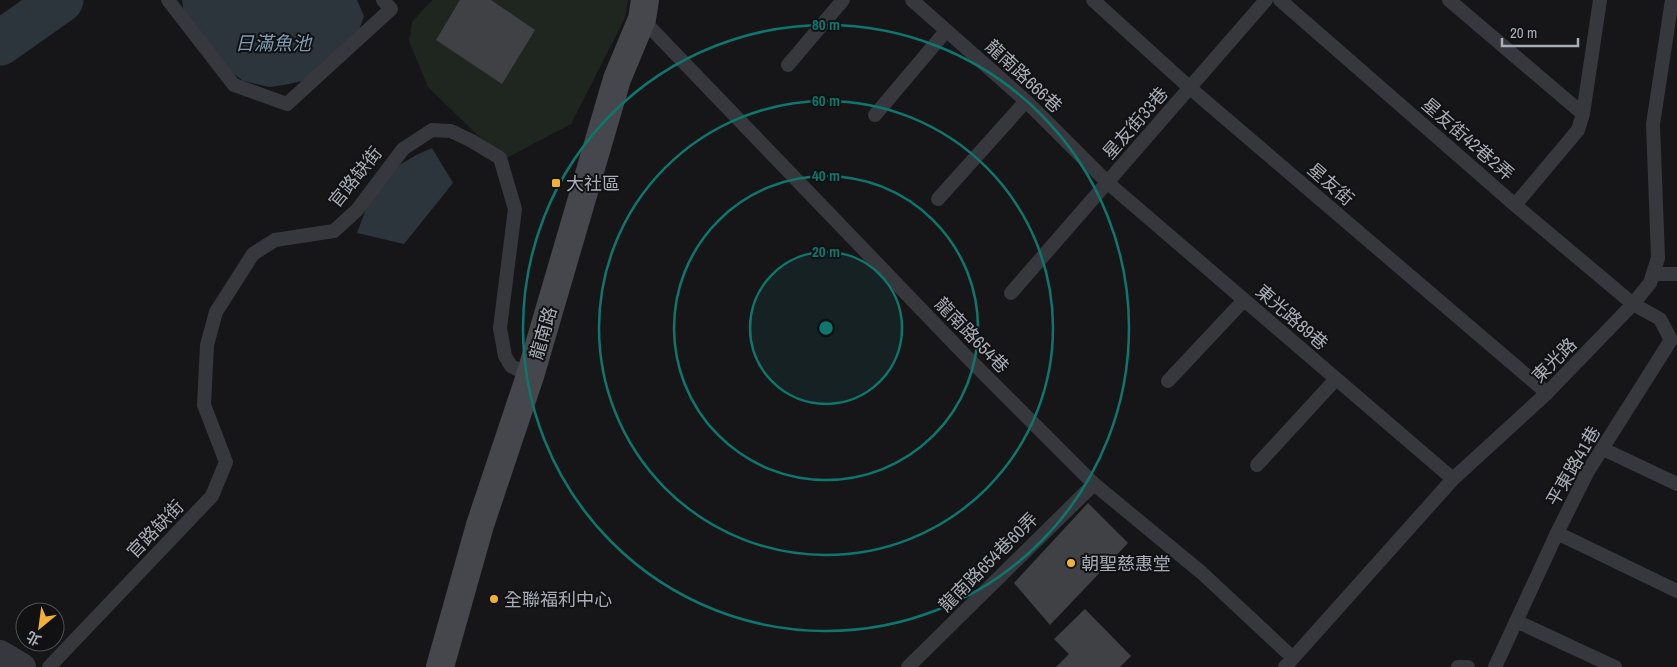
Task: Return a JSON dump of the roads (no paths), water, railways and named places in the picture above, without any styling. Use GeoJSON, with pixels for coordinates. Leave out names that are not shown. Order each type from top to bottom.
{"type":"FeatureCollection","features":[{"type":"Feature","properties":{"kind":"main road","name":"龍南路"},"geometry":{"type":"LineString","coordinates":[[440,667],[480,525],[530,376],[616,80],[644,10]]}},
{"type":"Feature","properties":{"kind":"street"},"geometry":{"type":"LineString","coordinates":[[0,654],[22,667]]}},
{"type":"Feature","properties":{"kind":"lane"},"geometry":{"type":"LineString","coordinates":[[168,0],[234,85],[287,104],[391,9],[383,0]]}},
{"type":"Feature","properties":{"kind":"lane"},"geometry":{"type":"LineString","coordinates":[[788,65],[843,0]]}},
{"type":"Feature","properties":{"kind":"lane","name":"龍南路666巷"},"geometry":{"type":"LineString","coordinates":[[912,0],[1026,101],[1108,183]]}},
{"type":"Feature","properties":{"kind":"lane","name":"星友街"},"geometry":{"type":"LineString","coordinates":[[1092,0],[1190,88],[1547,394]]}},
{"type":"Feature","properties":{"kind":"lane","name":"星友街33巷"},"geometry":{"type":"LineString","coordinates":[[1011,293],[1266,0]]}},
{"type":"Feature","properties":{"kind":"lane","name":"星友街42巷2弄"},"geometry":{"type":"LineString","coordinates":[[1280,0],[1514,205],[1634,304]]}},
{"type":"Feature","properties":{"kind":"lane"},"geometry":{"type":"LineString","coordinates":[[1449,0],[1583,114]]}},
{"type":"Feature","properties":{"kind":"lane"},"geometry":{"type":"LineString","coordinates":[[1514,205],[1578,130],[1583,114],[1600,0]]}},
{"type":"Feature","properties":{"kind":"lane","name":"東光路"},"geometry":{"type":"LineString","coordinates":[[1289,662],[1453,479],[1547,394],[1634,304],[1650,283],[1658,258],[1653,124],[1672,0]]}},
{"type":"Feature","properties":{"kind":"lane","name":"龍南路654巷"},"geometry":{"type":"LineString","coordinates":[[644,10],[967,357],[1094,484],[1202,572],[1289,662]]}},
{"type":"Feature","properties":{"kind":"lane"},"geometry":{"type":"LineString","coordinates":[[875,116],[946,31]]}},
{"type":"Feature","properties":{"kind":"lane"},"geometry":{"type":"LineString","coordinates":[[938,199],[1026,101]]}},
{"type":"Feature","properties":{"kind":"lane","name":"官路缺街"},"geometry":{"type":"LineString","coordinates":[[49,667],[212,496],[226,462],[204,405],[207,345],[216,312],[252,254],[275,240],[334,231],[356,210],[403,149],[432,130],[451,131],[500,158],[516,209],[500,328],[505,356],[511,366],[530,376]]}},
{"type":"Feature","properties":{"kind":"lane","name":"東光路89巷"},"geometry":{"type":"LineString","coordinates":[[1108,183],[1453,479]]}},
{"type":"Feature","properties":{"kind":"lane"},"geometry":{"type":"LineString","coordinates":[[1653,274],[1677,274]]}},
{"type":"Feature","properties":{"kind":"lane"},"geometry":{"type":"LineString","coordinates":[[1168,381],[1244,300]]}},
{"type":"Feature","properties":{"kind":"lane","name":"平東路41巷"},"geometry":{"type":"LineString","coordinates":[[1495,667],[1588,471],[1671,340],[1660,319],[1634,304]]}},
{"type":"Feature","properties":{"kind":"lane"},"geometry":{"type":"LineString","coordinates":[[1257,465],[1336,379]]}},
{"type":"Feature","properties":{"kind":"lane"},"geometry":{"type":"LineString","coordinates":[[1602,449],[1677,484]]}},
{"type":"Feature","properties":{"kind":"lane","name":"龍南路654巷60弄"},"geometry":{"type":"LineString","coordinates":[[908,667],[1094,484]]}},
{"type":"Feature","properties":{"kind":"lane"},"geometry":{"type":"LineString","coordinates":[[1557,533],[1677,591]]}},
{"type":"Feature","properties":{"kind":"lane"},"geometry":{"type":"LineString","coordinates":[[1516,620],[1615,667]]}},
{"type":"Feature","properties":{"kind":"lane"},"geometry":{"type":"LineString","coordinates":[[1458,667],[1468,667]]}},
{"type":"Feature","properties":{"kind":"water","name":"日滿魚池"},"geometry":{"type":"Polygon","coordinates":[[[182,0],[357,0],[364,16],[358,33],[307,80],[269,87],[243,81],[229,70],[184,13],[182,0]]]}},
{"type":"Feature","properties":{"kind":"water"},"geometry":{"type":"Polygon","coordinates":[[[432,148],[453,183],[404,244],[357,233],[366,209],[393,169],[432,148]]]}},
{"type":"Feature","properties":{"kind":"waterway"},"geometry":{"type":"LineString","coordinates":[[0,43],[61,0]]}},
{"type":"Feature","properties":{"kind":"place","name":"大社區"},"geometry":{"type":"Point","coordinates":[556,183]}},
{"type":"Feature","properties":{"kind":"place","name":"朝聖慈惠堂"},"geometry":{"type":"Point","coordinates":[1071,563]}},
{"type":"Feature","properties":{"kind":"place","name":"全聯福利中心"},"geometry":{"type":"Point","coordinates":[494,599]}}]}
